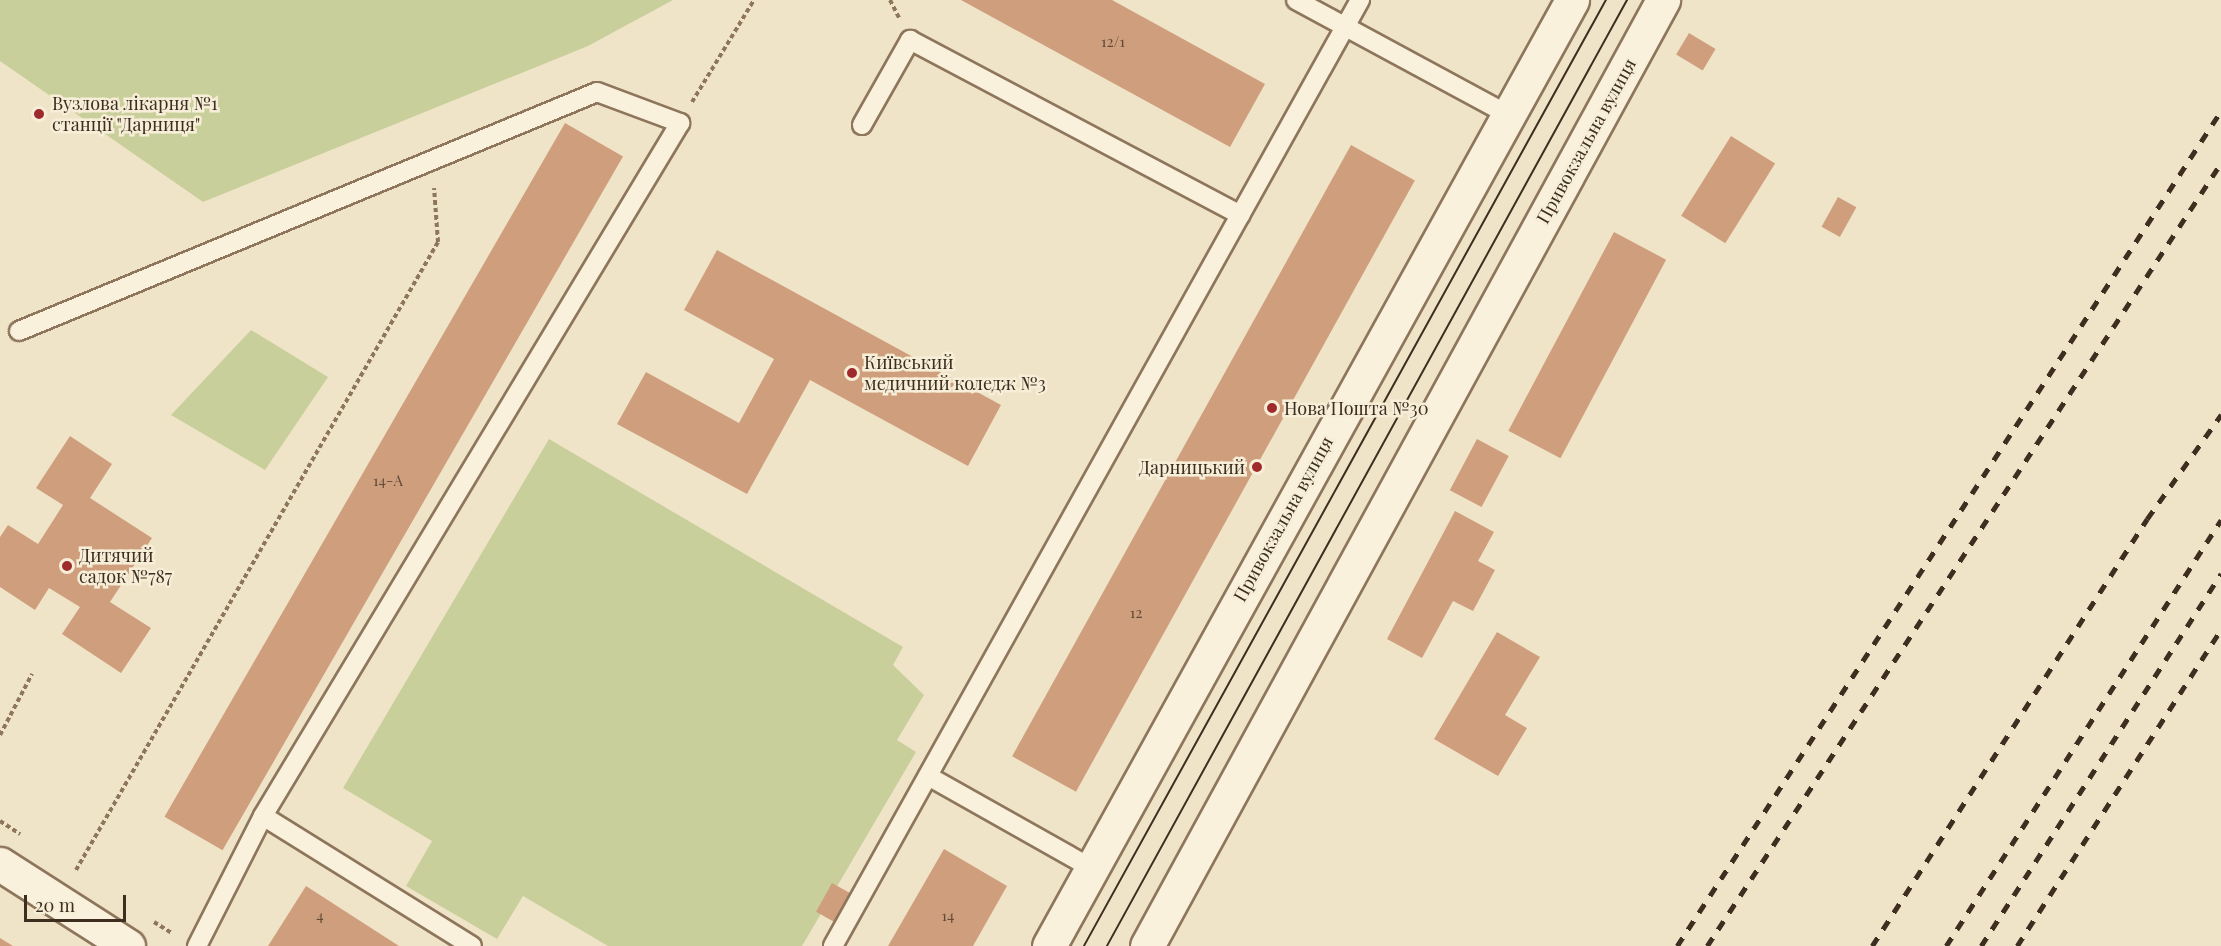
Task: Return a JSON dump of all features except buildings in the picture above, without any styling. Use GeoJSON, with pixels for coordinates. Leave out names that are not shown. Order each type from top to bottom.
{"type":"FeatureCollection","features":[{"type":"Feature","properties":{"kind":"main road","name":"Привокзальна вулиця"},"geometry":{"type":"LineString","coordinates":[[1049,946],[1572,0]]}},
{"type":"Feature","properties":{"kind":"main road","name":"Привокзальна вулиця"},"geometry":{"type":"LineString","coordinates":[[1147,946],[1663,0]]}},
{"type":"Feature","properties":{"kind":"main road"},"geometry":{"type":"LineString","coordinates":[[0,864],[128,946]]}},
{"type":"Feature","properties":{"kind":"lane"},"geometry":{"type":"LineString","coordinates":[[1296,0],[1507,114]]}},
{"type":"Feature","properties":{"kind":"lane"},"geometry":{"type":"LineString","coordinates":[[833,946],[1360,0]]}},
{"type":"Feature","properties":{"kind":"lane"},"geometry":{"type":"LineString","coordinates":[[862,125],[910,40],[1240,215]]}},
{"type":"Feature","properties":{"kind":"lane"},"geometry":{"type":"LineString","coordinates":[[19,331],[597,92],[680,123],[263,816],[196,946]]}},
{"type":"Feature","properties":{"kind":"lane"},"geometry":{"type":"LineString","coordinates":[[928,776],[1091,868]]}},
{"type":"Feature","properties":{"kind":"lane"},"geometry":{"type":"LineString","coordinates":[[263,816],[472,946]]}},
{"type":"Feature","properties":{"kind":"path"},"geometry":{"type":"LineString","coordinates":[[680,123],[754,0]]}},
{"type":"Feature","properties":{"kind":"path"},"geometry":{"type":"LineString","coordinates":[[76,870],[438,242],[432,160]]}},
{"type":"Feature","properties":{"kind":"path"},"geometry":{"type":"LineString","coordinates":[[0,735],[32,674]]}},
{"type":"Feature","properties":{"kind":"green space"},"geometry":{"type":"Polygon","coordinates":[[[0,0],[673,0],[588,46],[203,202],[0,61],[0,0]]]}},
{"type":"Feature","properties":{"kind":"green space"},"geometry":{"type":"Polygon","coordinates":[[[251,330],[328,377],[265,470],[171,415],[251,330]]]}},
{"type":"Feature","properties":{"kind":"green space"},"geometry":{"type":"Polygon","coordinates":[[[549,439],[903,647],[893,665],[924,695],[897,740],[916,752],[802,946],[608,946],[523,896],[497,939],[406,886],[432,841],[343,788],[549,439]]]}},
{"type":"Feature","properties":{"kind":"tram line"},"geometry":{"type":"LineString","coordinates":[[1084,946],[1606,0]]}},
{"type":"Feature","properties":{"kind":"tram line"},"geometry":{"type":"LineString","coordinates":[[1107,946],[1627,0]]}},
{"type":"Feature","properties":{"kind":"railway"},"geometry":{"type":"LineString","coordinates":[[1677,946],[2221,111]]}},
{"type":"Feature","properties":{"kind":"railway"},"geometry":{"type":"LineString","coordinates":[[1707,946],[2221,163]]}},
{"type":"Feature","properties":{"kind":"railway"},"geometry":{"type":"LineString","coordinates":[[1872,946],[2147,519],[2221,415]]}},
{"type":"Feature","properties":{"kind":"railway"},"geometry":{"type":"LineString","coordinates":[[1946,946],[2221,520]]}},
{"type":"Feature","properties":{"kind":"railway"},"geometry":{"type":"LineString","coordinates":[[1981,946],[2221,574]]}},
{"type":"Feature","properties":{"kind":"railway"},"geometry":{"type":"LineString","coordinates":[[2017,946],[2221,629]]}},
{"type":"Feature","properties":{"kind":"place","name":"Вузлова лікарня №1 станції \"Дарниця\""},"geometry":{"type":"Point","coordinates":[39,114]}},
{"type":"Feature","properties":{"kind":"place","name":"Київський медичний коледж №3"},"geometry":{"type":"Point","coordinates":[852,373]}},
{"type":"Feature","properties":{"kind":"place","name":"Нова Пошта №30"},"geometry":{"type":"Point","coordinates":[1272,408]}},
{"type":"Feature","properties":{"kind":"place","name":"Дарницький"},"geometry":{"type":"Point","coordinates":[1257,467]}},
{"type":"Feature","properties":{"kind":"place","name":"Дитячий садок №787"},"geometry":{"type":"Point","coordinates":[67,566]}}]}
